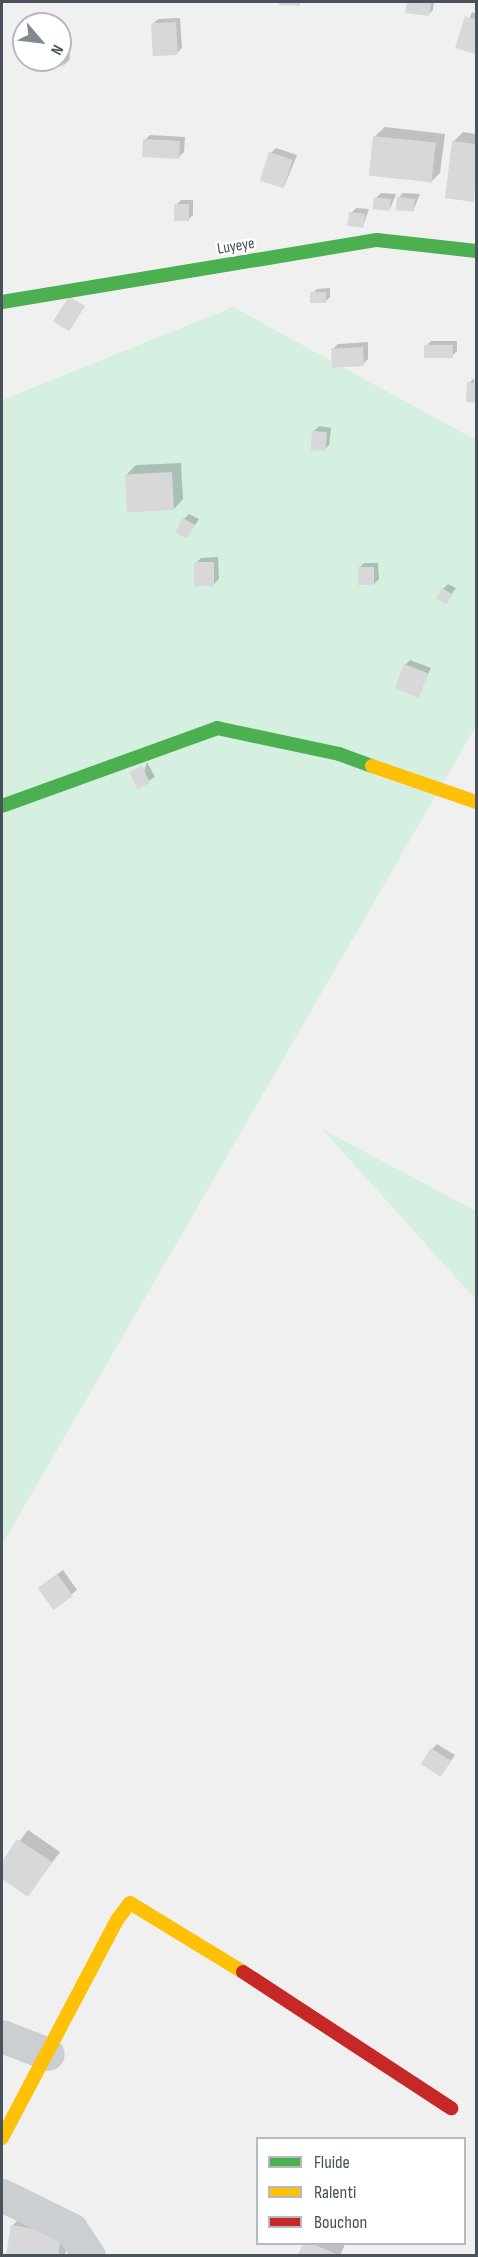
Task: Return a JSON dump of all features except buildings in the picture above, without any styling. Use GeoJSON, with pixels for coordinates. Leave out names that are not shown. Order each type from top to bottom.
{"type":"FeatureCollection","features":[{"type":"Feature","properties":{"kind":"street","name":"Luyeye"},"geometry":{"type":"LineString","coordinates":[[2,302],[377,240],[477,250]]}},
{"type":"Feature","properties":{"kind":"street"},"geometry":{"type":"LineString","coordinates":[[2,806],[217,728],[339,754],[477,802]]}},
{"type":"Feature","properties":{"kind":"street"},"geometry":{"type":"LineString","coordinates":[[2,2138],[9,2131],[125,1906],[133,1903],[452,2109]]}},
{"type":"Feature","properties":{"kind":"street"},"geometry":{"type":"LineString","coordinates":[[2,2036],[48,2055]]}},
{"type":"Feature","properties":{"kind":"street"},"geometry":{"type":"LineString","coordinates":[[2,2195],[71,2229],[89,2256]]}},
{"type":"Feature","properties":{"kind":"green space"},"geometry":{"type":"Polygon","coordinates":[[[233,307],[476,440],[476,726],[2,1545],[2,400],[233,307]]]}},
{"type":"Feature","properties":{"kind":"green space"},"geometry":{"type":"Polygon","coordinates":[[[322,1129],[476,1211],[476,1300],[322,1129]]]}},
{"type":"Feature","properties":{"kind":"traffic: fast"},"geometry":{"type":"LineString","coordinates":[[2,302],[377,240],[476,251]]}},
{"type":"Feature","properties":{"kind":"traffic: fast"},"geometry":{"type":"LineString","coordinates":[[2,806],[217,728],[339,754],[372,766]]}},
{"type":"Feature","properties":{"kind":"traffic: slow"},"geometry":{"type":"LineString","coordinates":[[372,766],[476,802]]}},
{"type":"Feature","properties":{"kind":"traffic: slow"},"geometry":{"type":"LineString","coordinates":[[2,2138],[117,1920],[130,1903],[243,1972]]}},
{"type":"Feature","properties":{"kind":"traffic: jam"},"geometry":{"type":"LineString","coordinates":[[243,1972],[451,2108]]}}]}
